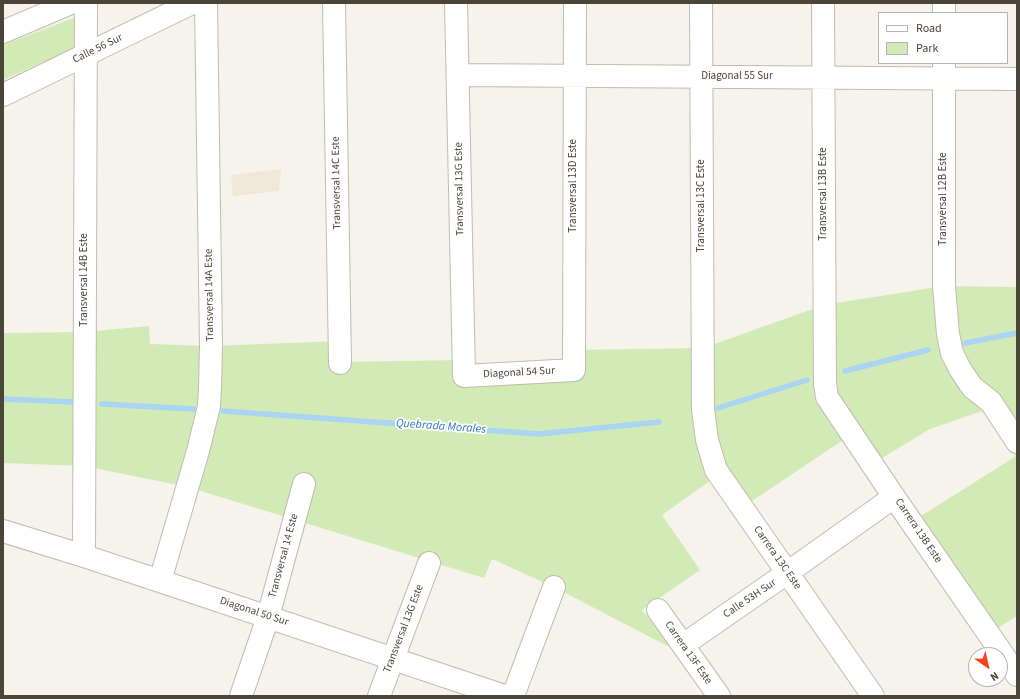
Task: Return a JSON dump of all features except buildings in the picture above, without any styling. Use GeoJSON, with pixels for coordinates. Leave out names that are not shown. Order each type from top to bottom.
{"type":"FeatureCollection","features":[{"type":"Feature","properties":{"kind":"street"},"geometry":{"type":"LineString","coordinates":[[3,32],[71,3]]}},
{"type":"Feature","properties":{"kind":"street","name":"Transversal 14B Este"},"geometry":{"type":"LineString","coordinates":[[84,556],[86,3]]}},
{"type":"Feature","properties":{"kind":"street","name":"Calle 56 Sur"},"geometry":{"type":"LineString","coordinates":[[3,95],[192,3]]}},
{"type":"Feature","properties":{"kind":"street","name":"Transversal 14A Este"},"geometry":{"type":"LineString","coordinates":[[160,581],[198,451],[209,406],[211,346],[206,3]]}},
{"type":"Feature","properties":{"kind":"street","name":"Transversal 14C Este"},"geometry":{"type":"LineString","coordinates":[[334,3],[340,362]]}},
{"type":"Feature","properties":{"kind":"street","name":"Transversal 13G Este"},"geometry":{"type":"LineString","coordinates":[[456,3],[464,376]]}},
{"type":"Feature","properties":{"kind":"street","name":"Transversal 13D Este"},"geometry":{"type":"LineString","coordinates":[[574,370],[575,3]]}},
{"type":"Feature","properties":{"kind":"street","name":"Transversal 13C Este"},"geometry":{"type":"LineString","coordinates":[[701,3],[703,409]]}},
{"type":"Feature","properties":{"kind":"street","name":"Transversal 13B Este"},"geometry":{"type":"LineString","coordinates":[[823,3],[825,384]]}},
{"type":"Feature","properties":{"kind":"street","name":"Diagonal 55 Sur"},"geometry":{"type":"LineString","coordinates":[[458,75],[823,78],[944,71],[1017,79]]}},
{"type":"Feature","properties":{"kind":"street","name":"Transversal 12B Este"},"geometry":{"type":"LineString","coordinates":[[944,71],[944,286],[948,334],[952,353],[960,369],[972,387],[991,402],[1017,442]]}},
{"type":"Feature","properties":{"kind":"street","name":"Diagonal 54 Sur"},"geometry":{"type":"LineString","coordinates":[[464,376],[574,370]]}},
{"type":"Feature","properties":{"kind":"street","name":"Carrera 13B Este"},"geometry":{"type":"LineString","coordinates":[[825,384],[827,397],[1017,675]]}},
{"type":"Feature","properties":{"kind":"street","name":"Carrera 13C Este"},"geometry":{"type":"LineString","coordinates":[[703,409],[707,440],[716,470],[873,696]]}},
{"type":"Feature","properties":{"kind":"street","name":"Transversal 14 Este"},"geometry":{"type":"LineString","coordinates":[[241,696],[268,616],[304,484]]}},
{"type":"Feature","properties":{"kind":"street","name":"Calle 53H Sur"},"geometry":{"type":"LineString","coordinates":[[683,645],[894,496]]}},
{"type":"Feature","properties":{"kind":"street","name":"Diagonal 50 Sur"},"geometry":{"type":"LineString","coordinates":[[3,532],[84,556],[268,616],[504,696]]}},
{"type":"Feature","properties":{"kind":"street","name":"Transversal 13G Este"},"geometry":{"type":"LineString","coordinates":[[379,696],[429,563]]}},
{"type":"Feature","properties":{"kind":"street"},"geometry":{"type":"LineString","coordinates":[[514,696],[554,587]]}},
{"type":"Feature","properties":{"kind":"street","name":"Carrera 13F Este"},"geometry":{"type":"LineString","coordinates":[[658,610],[719,696]]}},
{"type":"Feature","properties":{"kind":"shaded area"},"geometry":{"type":"Polygon","coordinates":[[[281,169],[279,191],[233,196],[231,175],[281,169]]]}},
{"type":"Feature","properties":{"kind":"green space"},"geometry":{"type":"Polygon","coordinates":[[[76,17],[78,46],[3,80],[3,45],[76,17]]]}},
{"type":"Feature","properties":{"kind":"green space"},"geometry":{"type":"Polygon","coordinates":[[[944,286],[1017,287],[1017,616],[998,628],[918,518],[1016,456],[982,411],[930,429],[872,464],[852,434],[749,503],[724,471],[662,515],[700,570],[642,610],[673,649],[554,587],[492,559],[484,578],[188,487],[84,466],[3,463],[3,333],[85,332],[149,326],[150,344],[211,346],[340,341],[340,362],[464,360],[464,376],[574,370],[574,350],[703,348],[824,305],[944,286]]]}},
{"type":"Feature","properties":{"kind":"waterway","name":"Quebrada Morales"},"geometry":{"type":"LineString","coordinates":[[965,343],[1017,333]]}},
{"type":"Feature","properties":{"kind":"waterway","name":"Quebrada Morales"},"geometry":{"type":"LineString","coordinates":[[845,371],[928,350]]}},
{"type":"Feature","properties":{"kind":"waterway","name":"Quebrada Morales"},"geometry":{"type":"LineString","coordinates":[[718,408],[807,380]]}},
{"type":"Feature","properties":{"kind":"waterway","name":"Quebrada Morales"},"geometry":{"type":"LineString","coordinates":[[3,399],[73,402]]}},
{"type":"Feature","properties":{"kind":"waterway","name":"Quebrada Morales"},"geometry":{"type":"LineString","coordinates":[[102,404],[193,409]]}},
{"type":"Feature","properties":{"kind":"waterway","name":"Quebrada Morales"},"geometry":{"type":"LineString","coordinates":[[223,411],[539,434],[659,422]]}}]}
